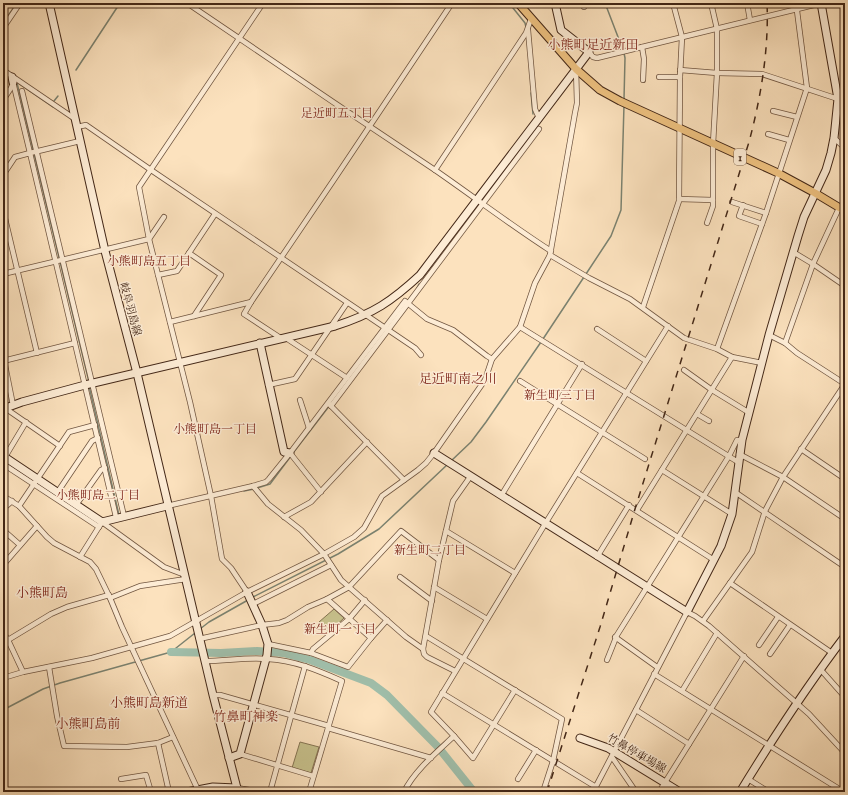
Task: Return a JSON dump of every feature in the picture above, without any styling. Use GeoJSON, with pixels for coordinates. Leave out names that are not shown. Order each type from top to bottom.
{"type":"FeatureCollection","features":[{"type":"Feature","properties":{"kind":"main road","name":"1"},"geometry":{"type":"LineString","coordinates":[[518,3],[576,69],[600,90],[620,101],[778,174],[842,209]]}},
{"type":"Feature","properties":{"kind":"street"},"geometry":{"type":"LineString","coordinates":[[3,28],[20,3]]}},
{"type":"Feature","properties":{"kind":"street","name":"岐阜羽島線"},"geometry":{"type":"LineString","coordinates":[[48,3],[105,251],[137,373],[167,506],[237,790]]}},
{"type":"Feature","properties":{"kind":"street"},"geometry":{"type":"LineString","coordinates":[[187,3],[435,170],[580,273],[643,307],[684,338],[717,349],[732,357],[762,363]]}},
{"type":"Feature","properties":{"kind":"street"},"geometry":{"type":"LineString","coordinates":[[240,754],[267,657],[268,645],[262,625],[248,593],[231,568],[222,559],[211,496],[180,362],[149,239],[139,187],[263,3]]}},
{"type":"Feature","properties":{"kind":"street"},"geometry":{"type":"LineString","coordinates":[[347,378],[312,354],[244,314],[452,3]]}},
{"type":"Feature","properties":{"kind":"street"},"geometry":{"type":"LineString","coordinates":[[555,3],[561,30],[593,57],[597,58],[821,3],[841,99],[834,138],[826,170],[804,217],[748,412],[739,454],[732,514],[714,560],[593,792]]}},
{"type":"Feature","properties":{"kind":"street"},"geometry":{"type":"LineString","coordinates":[[643,307],[679,199],[680,70],[682,37],[673,3]]}},
{"type":"Feature","properties":{"kind":"street"},"geometry":{"type":"LineString","coordinates":[[707,223],[713,206],[717,73],[717,29],[711,3]]}},
{"type":"Feature","properties":{"kind":"street"},"geometry":{"type":"LineString","coordinates":[[747,3],[750,20]]}},
{"type":"Feature","properties":{"kind":"street"},"geometry":{"type":"LineString","coordinates":[[717,349],[766,213],[807,88],[796,3]]}},
{"type":"Feature","properties":{"kind":"street"},"geometry":{"type":"LineString","coordinates":[[435,170],[526,34],[531,19]]}},
{"type":"Feature","properties":{"kind":"street"},"geometry":{"type":"LineString","coordinates":[[528,27],[535,110],[539,118]]}},
{"type":"Feature","properties":{"kind":"street"},"geometry":{"type":"LineString","coordinates":[[642,47],[644,59],[643,80]]}},
{"type":"Feature","properties":{"kind":"street"},"geometry":{"type":"LineString","coordinates":[[330,405],[347,378],[408,303],[481,202],[539,118],[588,52]]}},
{"type":"Feature","properties":{"kind":"street"},"geometry":{"type":"LineString","coordinates":[[3,678],[23,672],[92,658],[170,636],[248,593],[325,555],[354,537],[364,528],[382,496],[426,463],[485,380],[492,358],[520,327],[535,283],[551,253],[577,103],[576,69]]}},
{"type":"Feature","properties":{"kind":"street"},"geometry":{"type":"LineString","coordinates":[[3,70],[12,79],[75,119]]}},
{"type":"Feature","properties":{"kind":"street"},"geometry":{"type":"LineString","coordinates":[[680,70],[762,74],[841,99]]}},
{"type":"Feature","properties":{"kind":"street"},"geometry":{"type":"LineString","coordinates":[[659,77],[680,77]]}},
{"type":"Feature","properties":{"kind":"street"},"geometry":{"type":"LineString","coordinates":[[3,100],[11,88],[12,79]]}},
{"type":"Feature","properties":{"kind":"street"},"geometry":{"type":"LineString","coordinates":[[12,79],[105,468],[120,517]]}},
{"type":"Feature","properties":{"kind":"street"},"geometry":{"type":"LineString","coordinates":[[22,91],[38,151],[93,383],[120,517]]}},
{"type":"Feature","properties":{"kind":"street"},"geometry":{"type":"LineString","coordinates":[[773,111],[797,117]]}},
{"type":"Feature","properties":{"kind":"street"},"geometry":{"type":"LineString","coordinates":[[77,127],[86,125],[215,214],[415,348],[420,355]]}},
{"type":"Feature","properties":{"kind":"street"},"geometry":{"type":"LineString","coordinates":[[4,408],[13,404],[93,383],[330,327],[366,315],[390,301],[420,274],[481,202],[539,129]]}},
{"type":"Feature","properties":{"kind":"street"},"geometry":{"type":"LineString","coordinates":[[768,134],[789,140]]}},
{"type":"Feature","properties":{"kind":"street"},"geometry":{"type":"LineString","coordinates":[[834,138],[845,148]]}},
{"type":"Feature","properties":{"kind":"street"},"geometry":{"type":"LineString","coordinates":[[3,175],[15,157],[80,141]]}},
{"type":"Feature","properties":{"kind":"street"},"geometry":{"type":"LineString","coordinates":[[679,199],[713,200]]}},
{"type":"Feature","properties":{"kind":"street"},"geometry":{"type":"LineString","coordinates":[[732,202],[766,213]]}},
{"type":"Feature","properties":{"kind":"street"},"geometry":{"type":"LineString","coordinates":[[785,343],[814,264],[845,202]]}},
{"type":"Feature","properties":{"kind":"street"},"geometry":{"type":"LineString","coordinates":[[742,205],[740,216],[762,224]]}},
{"type":"Feature","properties":{"kind":"street"},"geometry":{"type":"LineString","coordinates":[[3,210],[37,353]]}},
{"type":"Feature","properties":{"kind":"street"},"geometry":{"type":"LineString","coordinates":[[158,275],[178,271],[215,214]]}},
{"type":"Feature","properties":{"kind":"street"},"geometry":{"type":"LineString","coordinates":[[3,274],[105,251],[149,239],[164,217]]}},
{"type":"Feature","properties":{"kind":"street"},"geometry":{"type":"LineString","coordinates":[[793,252],[814,264],[845,286]]}},
{"type":"Feature","properties":{"kind":"street"},"geometry":{"type":"LineString","coordinates":[[189,253],[221,275],[194,316]]}},
{"type":"Feature","properties":{"kind":"street"},"geometry":{"type":"LineString","coordinates":[[170,322],[251,302]]}},
{"type":"Feature","properties":{"kind":"street"},"geometry":{"type":"LineString","coordinates":[[268,385],[295,379],[347,303]]}},
{"type":"Feature","properties":{"kind":"street"},"geometry":{"type":"LineString","coordinates":[[408,303],[427,319],[453,330],[487,356],[492,358]]}},
{"type":"Feature","properties":{"kind":"street"},"geometry":{"type":"LineString","coordinates":[[515,690],[473,758],[431,712],[514,573],[668,326]]}},
{"type":"Feature","properties":{"kind":"street"},"geometry":{"type":"LineString","coordinates":[[520,327],[738,462]]}},
{"type":"Feature","properties":{"kind":"street"},"geometry":{"type":"LineString","coordinates":[[597,328],[646,361]]}},
{"type":"Feature","properties":{"kind":"street"},"geometry":{"type":"LineString","coordinates":[[80,557],[100,524],[120,517],[253,486],[269,480],[309,428],[330,405],[387,329]]}},
{"type":"Feature","properties":{"kind":"street"},"geometry":{"type":"LineString","coordinates":[[703,621],[752,552],[765,511],[783,477],[845,384],[797,353],[785,343],[769,335]]}},
{"type":"Feature","properties":{"kind":"street"},"geometry":{"type":"LineString","coordinates":[[4,361],[75,343]]}},
{"type":"Feature","properties":{"kind":"street"},"geometry":{"type":"LineString","coordinates":[[260,343],[268,385],[284,452],[290,453],[321,492]]}},
{"type":"Feature","properties":{"kind":"street"},"geometry":{"type":"LineString","coordinates":[[3,355],[13,404]]}},
{"type":"Feature","properties":{"kind":"street"},"geometry":{"type":"LineString","coordinates":[[637,510],[732,357]]}},
{"type":"Feature","properties":{"kind":"street"},"geometry":{"type":"LineString","coordinates":[[501,496],[582,364]]}},
{"type":"Feature","properties":{"kind":"street"},"geometry":{"type":"LineString","coordinates":[[684,370],[712,390],[748,412]]}},
{"type":"Feature","properties":{"kind":"street"},"geometry":{"type":"LineString","coordinates":[[520,381],[645,459]]}},
{"type":"Feature","properties":{"kind":"street"},"geometry":{"type":"LineString","coordinates":[[300,400],[309,428]]}},
{"type":"Feature","properties":{"kind":"street"},"geometry":{"type":"LineString","coordinates":[[330,405],[404,480]]}},
{"type":"Feature","properties":{"kind":"street"},"geometry":{"type":"LineString","coordinates":[[4,408],[60,446]]}},
{"type":"Feature","properties":{"kind":"street"},"geometry":{"type":"LineString","coordinates":[[697,414],[709,420]]}},
{"type":"Feature","properties":{"kind":"street"},"geometry":{"type":"LineString","coordinates":[[26,422],[4,459],[164,567],[185,577]]}},
{"type":"Feature","properties":{"kind":"street"},"geometry":{"type":"LineString","coordinates":[[19,506],[69,432],[95,425]]}},
{"type":"Feature","properties":{"kind":"street"},"geometry":{"type":"LineString","coordinates":[[57,493],[92,441],[98,438]]}},
{"type":"Feature","properties":{"kind":"street"},"geometry":{"type":"LineString","coordinates":[[607,660],[615,637],[729,456],[737,440],[742,440]]}},
{"type":"Feature","properties":{"kind":"street"},"geometry":{"type":"LineString","coordinates":[[284,517],[311,502],[367,442]]}},
{"type":"Feature","properties":{"kind":"street"},"geometry":{"type":"LineString","coordinates":[[801,449],[845,479]]}},
{"type":"Feature","properties":{"kind":"street"},"geometry":{"type":"LineString","coordinates":[[434,453],[597,557],[703,621],[797,703],[820,725],[845,753]]}},
{"type":"Feature","properties":{"kind":"street"},"geometry":{"type":"LineString","coordinates":[[739,454],[783,477],[845,519]]}},
{"type":"Feature","properties":{"kind":"street"},"geometry":{"type":"LineString","coordinates":[[76,505],[101,470],[105,468]]}},
{"type":"Feature","properties":{"kind":"street"},"geometry":{"type":"LineString","coordinates":[[662,470],[732,514]]}},
{"type":"Feature","properties":{"kind":"street"},"geometry":{"type":"LineString","coordinates":[[576,473],[637,510],[714,560]]}},
{"type":"Feature","properties":{"kind":"street"},"geometry":{"type":"LineString","coordinates":[[455,671],[427,658],[423,649],[439,560],[453,501],[470,477]]}},
{"type":"Feature","properties":{"kind":"street"},"geometry":{"type":"LineString","coordinates":[[36,482],[57,493],[67,502],[76,505],[100,524]]}},
{"type":"Feature","properties":{"kind":"street"},"geometry":{"type":"LineString","coordinates":[[253,486],[268,504],[301,530],[325,555],[341,580],[423,649]]}},
{"type":"Feature","properties":{"kind":"street"},"geometry":{"type":"LineString","coordinates":[[735,492],[765,511],[845,567]]}},
{"type":"Feature","properties":{"kind":"street"},"geometry":{"type":"LineString","coordinates":[[3,496],[19,506],[54,543],[90,562],[96,569],[131,648],[198,790]]}},
{"type":"Feature","properties":{"kind":"street"},"geometry":{"type":"LineString","coordinates":[[3,509],[12,501]]}},
{"type":"Feature","properties":{"kind":"street"},"geometry":{"type":"LineString","coordinates":[[597,557],[629,505]]}},
{"type":"Feature","properties":{"kind":"street"},"geometry":{"type":"LineString","coordinates":[[3,565],[37,526]]}},
{"type":"Feature","properties":{"kind":"street"},"geometry":{"type":"LineString","coordinates":[[3,530],[20,545]]}},
{"type":"Feature","properties":{"kind":"street"},"geometry":{"type":"LineString","coordinates":[[199,638],[279,623],[287,620],[308,607],[327,599],[349,587],[401,531],[439,560]]}},
{"type":"Feature","properties":{"kind":"street"},"geometry":{"type":"LineString","coordinates":[[446,531],[514,573]]}},
{"type":"Feature","properties":{"kind":"street"},"geometry":{"type":"LineString","coordinates":[[253,603],[330,564]]}},
{"type":"Feature","properties":{"kind":"street"},"geometry":{"type":"LineString","coordinates":[[8,640],[51,614],[67,607],[140,586],[185,577]]}},
{"type":"Feature","properties":{"kind":"street"},"geometry":{"type":"LineString","coordinates":[[400,577],[432,601]]}},
{"type":"Feature","properties":{"kind":"street"},"geometry":{"type":"LineString","coordinates":[[730,583],[832,654]]}},
{"type":"Feature","properties":{"kind":"street"},"geometry":{"type":"LineString","coordinates":[[434,587],[487,619]]}},
{"type":"Feature","properties":{"kind":"street"},"geometry":{"type":"LineString","coordinates":[[327,599],[370,638]]}},
{"type":"Feature","properties":{"kind":"street"},"geometry":{"type":"LineString","coordinates":[[312,653],[313,650],[349,619],[365,600]]}},
{"type":"Feature","properties":{"kind":"street"},"geometry":{"type":"LineString","coordinates":[[759,645],[778,617]]}},
{"type":"Feature","properties":{"kind":"street"},"geometry":{"type":"LineString","coordinates":[[268,645],[312,653],[348,668],[370,638],[387,620]]}},
{"type":"Feature","properties":{"kind":"street"},"geometry":{"type":"LineString","coordinates":[[770,654],[790,625]]}},
{"type":"Feature","properties":{"kind":"street"},"geometry":{"type":"LineString","coordinates":[[3,632],[23,672]]}},
{"type":"Feature","properties":{"kind":"street"},"geometry":{"type":"LineString","coordinates":[[682,691],[717,633]]}},
{"type":"Feature","properties":{"kind":"street"},"geometry":{"type":"LineString","coordinates":[[426,636],[562,719],[544,791]]}},
{"type":"Feature","properties":{"kind":"street"},"geometry":{"type":"LineString","coordinates":[[740,792],[797,703],[845,636]]}},
{"type":"Feature","properties":{"kind":"street"},"geometry":{"type":"LineString","coordinates":[[615,637],[657,667]]}},
{"type":"Feature","properties":{"kind":"street"},"geometry":{"type":"LineString","coordinates":[[838,645],[845,650]]}},
{"type":"Feature","properties":{"kind":"street"},"geometry":{"type":"LineString","coordinates":[[659,792],[744,656]]}},
{"type":"Feature","properties":{"kind":"street"},"geometry":{"type":"LineString","coordinates":[[205,660],[267,657],[315,669],[342,681],[309,792]]}},
{"type":"Feature","properties":{"kind":"street"},"geometry":{"type":"LineString","coordinates":[[50,666],[53,691],[64,746],[127,747],[158,743],[173,737]]}},
{"type":"Feature","properties":{"kind":"street"},"geometry":{"type":"LineString","coordinates":[[270,792],[305,666]]}},
{"type":"Feature","properties":{"kind":"street"},"geometry":{"type":"LineString","coordinates":[[821,670],[843,695]]}},
{"type":"Feature","properties":{"kind":"street"},"geometry":{"type":"LineString","coordinates":[[654,674],[844,792]]}},
{"type":"Feature","properties":{"kind":"street"},"geometry":{"type":"LineString","coordinates":[[843,695],[845,688]]}},
{"type":"Feature","properties":{"kind":"street"},"geometry":{"type":"LineString","coordinates":[[442,692],[596,787]]}},
{"type":"Feature","properties":{"kind":"street"},"geometry":{"type":"LineString","coordinates":[[213,695],[220,695],[291,715],[431,758]]}},
{"type":"Feature","properties":{"kind":"street"},"geometry":{"type":"LineString","coordinates":[[636,710],[689,744]]}},
{"type":"Feature","properties":{"kind":"street"},"geometry":{"type":"LineString","coordinates":[[404,792],[408,784],[431,758],[454,736]]}},
{"type":"Feature","properties":{"kind":"street","name":"竹鼻停車場線"},"geometry":{"type":"LineString","coordinates":[[580,738],[608,748],[613,754],[665,782],[680,792]]}},
{"type":"Feature","properties":{"kind":"street"},"geometry":{"type":"LineString","coordinates":[[158,743],[169,792]]}},
{"type":"Feature","properties":{"kind":"street"},"geometry":{"type":"LineString","coordinates":[[518,779],[536,750]]}},
{"type":"Feature","properties":{"kind":"street"},"geometry":{"type":"LineString","coordinates":[[229,758],[240,754],[313,776]]}},
{"type":"Feature","properties":{"kind":"street"},"geometry":{"type":"LineString","coordinates":[[613,754],[636,792]]}},
{"type":"Feature","properties":{"kind":"street"},"geometry":{"type":"LineString","coordinates":[[121,779],[146,775],[151,792]]}},
{"type":"Feature","properties":{"kind":"street"},"geometry":{"type":"LineString","coordinates":[[748,779],[768,792]]}},
{"type":"Feature","properties":{"kind":"street"},"geometry":{"type":"LineString","coordinates":[[187,792],[198,790],[263,792]]}},
{"type":"Feature","properties":{"kind":"shaded area"},"geometry":{"type":"Polygon","coordinates":[[[334,609],[344,618],[328,633],[319,622],[334,609]]]}},
{"type":"Feature","properties":{"kind":"shaded area"},"geometry":{"type":"Polygon","coordinates":[[[300,742],[319,747],[311,773],[292,768],[300,742]]]}},
{"type":"Feature","properties":{"kind":"waterway"},"geometry":{"type":"LineString","coordinates":[[3,23],[17,3]]}},
{"type":"Feature","properties":{"kind":"waterway"},"geometry":{"type":"LineString","coordinates":[[76,70],[120,3]]}},
{"type":"Feature","properties":{"kind":"waterway"},"geometry":{"type":"LineString","coordinates":[[509,3],[525,23],[526,27]]}},
{"type":"Feature","properties":{"kind":"waterway"},"geometry":{"type":"LineString","coordinates":[[605,3],[623,50]]}},
{"type":"Feature","properties":{"kind":"waterway"},"geometry":{"type":"LineString","coordinates":[[624,53],[624,99]]}},
{"type":"Feature","properties":{"kind":"waterway"},"geometry":{"type":"LineString","coordinates":[[3,73],[10,78]]}},
{"type":"Feature","properties":{"kind":"waterway"},"geometry":{"type":"LineString","coordinates":[[17,83],[89,382]]}},
{"type":"Feature","properties":{"kind":"waterway"},"geometry":{"type":"LineString","coordinates":[[18,83],[53,107]]}},
{"type":"Feature","properties":{"kind":"waterway"},"geometry":{"type":"LineString","coordinates":[[531,93],[533,114]]}},
{"type":"Feature","properties":{"kind":"waterway"},"geometry":{"type":"LineString","coordinates":[[54,101],[58,96]]}},
{"type":"Feature","properties":{"kind":"waterway"},"geometry":{"type":"LineString","coordinates":[[586,274],[611,236],[621,210],[624,105]]}},
{"type":"Feature","properties":{"kind":"waterway"},"geometry":{"type":"LineString","coordinates":[[543,339],[584,277]]}},
{"type":"Feature","properties":{"kind":"waterway"},"geometry":{"type":"LineString","coordinates":[[417,288],[419,284]]}},
{"type":"Feature","properties":{"kind":"waterway"},"geometry":{"type":"LineString","coordinates":[[451,461],[471,442],[541,342]]}},
{"type":"Feature","properties":{"kind":"waterway"},"geometry":{"type":"LineString","coordinates":[[89,386],[119,515]]}},
{"type":"Feature","properties":{"kind":"waterway"},"geometry":{"type":"LineString","coordinates":[[293,453],[330,405]]}},
{"type":"Feature","properties":{"kind":"waterway"},"geometry":{"type":"LineString","coordinates":[[257,488],[270,484],[291,456]]}},
{"type":"Feature","properties":{"kind":"waterway"},"geometry":{"type":"LineString","coordinates":[[253,597],[338,554],[379,529],[448,464]]}},
{"type":"Feature","properties":{"kind":"waterway"},"geometry":{"type":"LineString","coordinates":[[244,491],[254,489]]}},
{"type":"Feature","properties":{"kind":"waterway"},"geometry":{"type":"LineString","coordinates":[[200,629],[209,622],[248,600]]}},
{"type":"Feature","properties":{"kind":"waterway"},"geometry":{"type":"LineString","coordinates":[[3,710],[43,689],[60,683],[171,652],[195,633]]}},
{"type":"Feature","properties":{"kind":"waterway"},"geometry":{"type":"LineString","coordinates":[[171,652],[221,653],[257,651],[283,653],[310,660],[371,683],[387,695],[438,747],[474,792]]}},
{"type":"Feature","properties":{"kind":"railway"},"geometry":{"type":"LineString","coordinates":[[547,792],[600,627],[749,142],[763,73],[767,38],[767,3]]}},
{"type":"Feature","properties":{"kind":"district","name":"小熊町足近新田"},"geometry":{"type":"Point","coordinates":[593,44]}},
{"type":"Feature","properties":{"kind":"district","name":"足近町五丁目"},"geometry":{"type":"Point","coordinates":[337,113]}},
{"type":"Feature","properties":{"kind":"district","name":"小熊町島五丁目"},"geometry":{"type":"Point","coordinates":[149,261]}},
{"type":"Feature","properties":{"kind":"district","name":"足近町南之川"},"geometry":{"type":"Point","coordinates":[458,378]}},
{"type":"Feature","properties":{"kind":"district","name":"新生町三丁目"},"geometry":{"type":"Point","coordinates":[560,395]}},
{"type":"Feature","properties":{"kind":"district","name":"小熊町島一丁目"},"geometry":{"type":"Point","coordinates":[215,429]}},
{"type":"Feature","properties":{"kind":"district","name":"小熊町島二丁目"},"geometry":{"type":"Point","coordinates":[98,495]}},
{"type":"Feature","properties":{"kind":"district","name":"新生町二丁目"},"geometry":{"type":"Point","coordinates":[430,550]}},
{"type":"Feature","properties":{"kind":"district","name":"小熊町島"},"geometry":{"type":"Point","coordinates":[42,592]}},
{"type":"Feature","properties":{"kind":"district","name":"新生町一丁目"},"geometry":{"type":"Point","coordinates":[340,629]}},
{"type":"Feature","properties":{"kind":"district","name":"小熊町島新道"},"geometry":{"type":"Point","coordinates":[149,702]}},
{"type":"Feature","properties":{"kind":"district","name":"竹鼻町神楽"},"geometry":{"type":"Point","coordinates":[246,716]}},
{"type":"Feature","properties":{"kind":"district","name":"小熊町島前"},"geometry":{"type":"Point","coordinates":[88,723]}}]}
